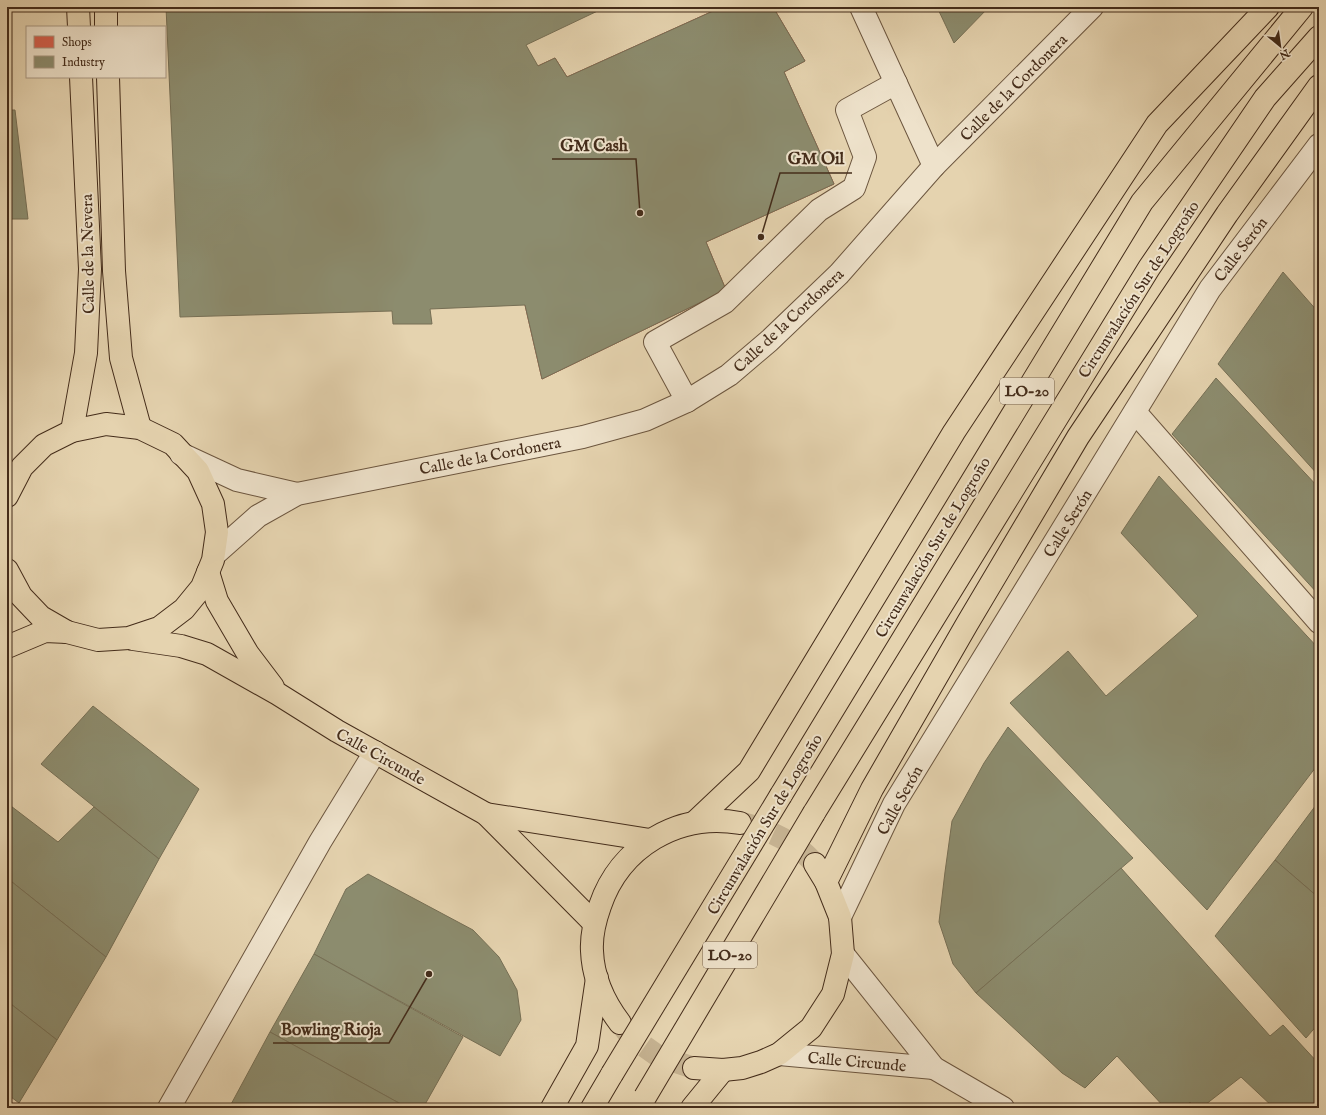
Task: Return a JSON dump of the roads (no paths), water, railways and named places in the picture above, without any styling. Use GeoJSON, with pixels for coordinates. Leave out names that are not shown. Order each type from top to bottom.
{"type":"FeatureCollection","features":[{"type":"Feature","properties":{"kind":"main road"},"geometry":{"type":"LineString","coordinates":[[78,7],[79,26]]}},
{"type":"Feature","properties":{"kind":"main road"},"geometry":{"type":"LineString","coordinates":[[106,7],[106,26]]}},
{"type":"Feature","properties":{"kind":"main road"},"geometry":{"type":"LineString","coordinates":[[695,822],[750,771],[954,432],[1157,124],[1268,7]]}},
{"type":"Feature","properties":{"kind":"main road","name":"Circunvalación Sur de Logroño"},"geometry":{"type":"LineString","coordinates":[[592,1108],[1142,202],[1302,7]]}},
{"type":"Feature","properties":{"kind":"main road","name":"Circunvalación Sur de Logroño"},"geometry":{"type":"LineString","coordinates":[[642,1103],[814,813],[1149,268],[1265,98],[1319,37]]}},
{"type":"Feature","properties":{"kind":"main road","name":"Calle de la Nevera"},"geometry":{"type":"LineString","coordinates":[[72,430],[86,353],[90,269],[81,78]]}},
{"type":"Feature","properties":{"kind":"main road","name":"Calle de la Nevera"},"geometry":{"type":"LineString","coordinates":[[108,78],[114,271],[121,358],[140,428]]}},
{"type":"Feature","properties":{"kind":"main road"},"geometry":{"type":"LineString","coordinates":[[826,882],[872,789],[967,624],[1078,437],[1226,214],[1319,86]]}},
{"type":"Feature","properties":{"kind":"main road"},"geometry":{"type":"LineString","coordinates":[[7,496],[14,470],[44,445],[72,430],[106,424],[140,428],[173,444],[198,471],[213,504],[217,532],[211,564],[202,587],[184,609],[159,628],[130,638],[98,640],[68,632],[45,631],[7,647]]}},
{"type":"Feature","properties":{"kind":"main road","name":"Calle Circunde"},"geometry":{"type":"LineString","coordinates":[[211,564],[217,601],[248,654],[278,694]]}},
{"type":"Feature","properties":{"kind":"main road"},"geometry":{"type":"LineString","coordinates":[[7,570],[21,596],[41,617],[68,632]]}},
{"type":"Feature","properties":{"kind":"main road","name":"Calle Circunde"},"geometry":{"type":"LineString","coordinates":[[130,638],[181,646],[207,654],[278,694],[337,731],[486,814],[594,923]]}},
{"type":"Feature","properties":{"kind":"main road","name":"Calle Circunde"},"geometry":{"type":"LineString","coordinates":[[486,814],[650,840]]}},
{"type":"Feature","properties":{"kind":"main road"},"geometry":{"type":"LineString","coordinates":[[620,1023],[610,1009],[596,978],[592,951],[594,923],[605,890],[624,862],[650,840],[672,829],[695,822],[726,820],[740,823]]}},
{"type":"Feature","properties":{"kind":"main road"},"geometry":{"type":"LineString","coordinates":[[694,1068],[723,1070],[742,1068],[762,1062],[779,1054],[811,1028],[833,994],[843,954],[840,917],[826,882],[815,864]]}},
{"type":"Feature","properties":{"kind":"main road"},"geometry":{"type":"LineString","coordinates":[[552,1108],[587,1046],[596,978]]}},
{"type":"Feature","properties":{"kind":"main road"},"geometry":{"type":"LineString","coordinates":[[692,1108],[723,1070]]}},
{"type":"Feature","properties":{"kind":"street"},"geometry":{"type":"LineString","coordinates":[[861,7],[934,166]]}},
{"type":"Feature","properties":{"kind":"street","name":"Calle de la Cordonera"},"geometry":{"type":"LineString","coordinates":[[211,564],[258,516],[297,494],[583,437],[645,420],[687,401],[729,375],[769,341],[839,274],[934,166],[1092,7]]}},
{"type":"Feature","properties":{"kind":"street"},"geometry":{"type":"LineString","coordinates":[[687,401],[655,342],[725,302],[819,210],[854,188],[865,157],[847,110],[896,83]]}},
{"type":"Feature","properties":{"kind":"street","name":"Calle Serón"},"geometry":{"type":"LineString","coordinates":[[840,917],[894,804],[1210,289],[1319,145]]}},
{"type":"Feature","properties":{"kind":"street"},"geometry":{"type":"LineString","coordinates":[[1135,412],[1319,622]]}},
{"type":"Feature","properties":{"kind":"street","name":"Calle de la Cordonera"},"geometry":{"type":"LineString","coordinates":[[182,454],[237,480],[297,494]]}},
{"type":"Feature","properties":{"kind":"street"},"geometry":{"type":"LineString","coordinates":[[169,1108],[320,842],[375,752]]}},
{"type":"Feature","properties":{"kind":"street","name":"Calle Circunde"},"geometry":{"type":"LineString","coordinates":[[843,954],[934,1068],[1003,1108]]}},
{"type":"Feature","properties":{"kind":"street","name":"Calle Circunde"},"geometry":{"type":"LineString","coordinates":[[779,1054],[934,1068]]}},
{"type":"Feature","properties":{"kind":"tunnel"},"geometry":{"type":"LineString","coordinates":[[742,823],[779,836],[805,854],[815,864]]}},
{"type":"Feature","properties":{"kind":"tunnel"},"geometry":{"type":"LineString","coordinates":[[621,1024],[630,1036],[658,1056],[694,1068]]}},
{"type":"Feature","properties":{"kind":"place","name":"GM Cash"},"geometry":{"type":"Point","coordinates":[640,213]}},
{"type":"Feature","properties":{"kind":"place","name":"GM Oil"},"geometry":{"type":"Point","coordinates":[761,237]}},
{"type":"Feature","properties":{"kind":"place","name":"Bowling Rioja"},"geometry":{"type":"Point","coordinates":[429,974]}}]}
